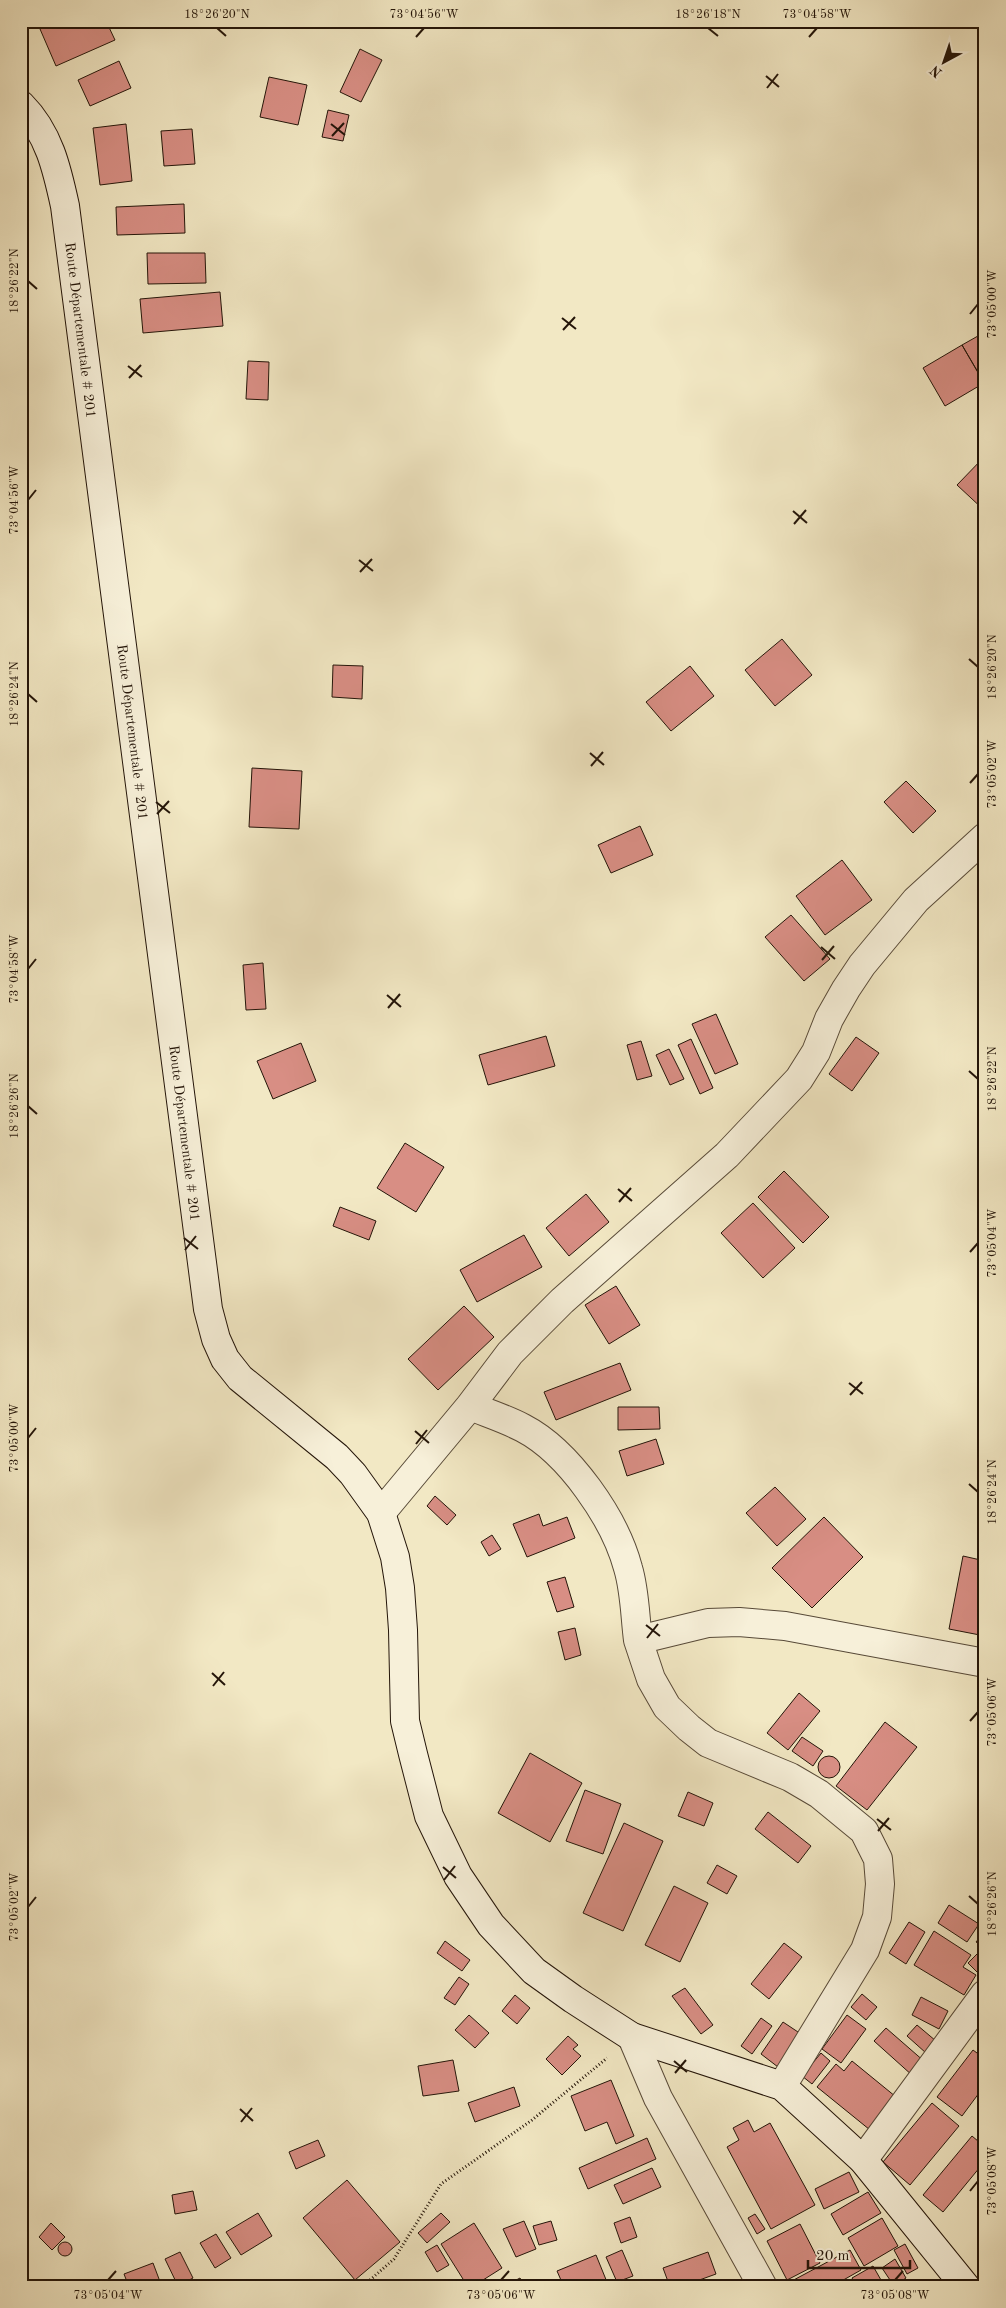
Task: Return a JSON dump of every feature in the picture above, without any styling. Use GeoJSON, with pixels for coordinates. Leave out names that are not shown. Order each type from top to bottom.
{"type":"FeatureCollection","features":[{"type":"Feature","properties":{"kind":"street","name":"Route Départementale # 201"},"geometry":{"type":"LineString","coordinates":[[21,105],[45,136],[55,162],[65,206],[208,1309],[216,1339],[226,1359],[240,1378],[337,1456],[353,1474],[380,1513],[395,1557],[400,1588],[404,1645],[405,1721],[429,1816],[458,1876],[491,1924],[534,1971],[573,1999],[632,2036],[782,2086],[863,2160],[966,2287]]}},
{"type":"Feature","properties":{"kind":"street"},"geometry":{"type":"LineString","coordinates":[[380,1513],[470,1406],[510,1353],[549,1314],[727,1155],[798,1079],[816,1052],[829,1019],[862,965],[916,900],[985,837]]}},
{"type":"Feature","properties":{"kind":"street"},"geometry":{"type":"LineString","coordinates":[[470,1406],[524,1428],[548,1445],[568,1463],[587,1487],[609,1523],[628,1568],[638,1640],[651,1679],[667,1707],[708,1743],[790,1777],[819,1794],[864,1831],[878,1859],[880,1884],[877,1917],[865,1950],[782,2086]]}},
{"type":"Feature","properties":{"kind":"street"},"geometry":{"type":"LineString","coordinates":[[638,1640],[701,1625],[739,1622],[785,1626],[985,1663]]}},
{"type":"Feature","properties":{"kind":"street"},"geometry":{"type":"LineString","coordinates":[[863,2160],[985,1994]]}},
{"type":"Feature","properties":{"kind":"street"},"geometry":{"type":"LineString","coordinates":[[632,2036],[658,2098],[763,2287]]}},
{"type":"Feature","properties":{"kind":"path"},"geometry":{"type":"LineString","coordinates":[[362,2287],[394,2259],[441,2184],[532,2120],[632,2036]]}},
{"type":"Feature","properties":{"kind":"building"},"geometry":{"type":"Polygon","coordinates":[[[57,21],[106,21],[115,40],[56,66],[40,29],[57,21]]]}},
{"type":"Feature","properties":{"kind":"building"},"geometry":{"type":"Polygon","coordinates":[[[360,49],[382,60],[361,102],[340,92],[360,49]]]}},
{"type":"Feature","properties":{"kind":"building"},"geometry":{"type":"Polygon","coordinates":[[[119,61],[131,88],[90,106],[78,80],[119,61]]]}},
{"type":"Feature","properties":{"kind":"building"},"geometry":{"type":"Polygon","coordinates":[[[269,77],[307,85],[298,125],[260,117],[269,77]]]}},
{"type":"Feature","properties":{"kind":"building"},"geometry":{"type":"Polygon","coordinates":[[[328,110],[349,115],[343,141],[322,137],[328,110]]]}},
{"type":"Feature","properties":{"kind":"building"},"geometry":{"type":"Polygon","coordinates":[[[126,124],[132,181],[100,185],[93,128],[126,124]]]}},
{"type":"Feature","properties":{"kind":"building"},"geometry":{"type":"Polygon","coordinates":[[[192,129],[195,164],[164,166],[161,131],[192,129]]]}},
{"type":"Feature","properties":{"kind":"building"},"geometry":{"type":"Polygon","coordinates":[[[184,204],[185,233],[117,235],[116,207],[184,204]]]}},
{"type":"Feature","properties":{"kind":"building"},"geometry":{"type":"Polygon","coordinates":[[[147,253],[205,253],[206,283],[148,284],[147,253]]]}},
{"type":"Feature","properties":{"kind":"building"},"geometry":{"type":"Polygon","coordinates":[[[220,292],[223,326],[143,333],[140,299],[220,292]]]}},
{"type":"Feature","properties":{"kind":"building"},"geometry":{"type":"Polygon","coordinates":[[[985,332],[985,384],[962,345],[985,332]]]}},
{"type":"Feature","properties":{"kind":"building"},"geometry":{"type":"Polygon","coordinates":[[[962,345],[984,383],[945,406],[923,368],[962,345]]]}},
{"type":"Feature","properties":{"kind":"building"},"geometry":{"type":"Polygon","coordinates":[[[248,361],[269,362],[268,400],[246,399],[248,361]]]}},
{"type":"Feature","properties":{"kind":"building"},"geometry":{"type":"Polygon","coordinates":[[[985,456],[985,511],[957,485],[985,456]]]}},
{"type":"Feature","properties":{"kind":"building"},"geometry":{"type":"Polygon","coordinates":[[[782,639],[812,675],[775,706],[745,670],[782,639]]]}},
{"type":"Feature","properties":{"kind":"building"},"geometry":{"type":"Polygon","coordinates":[[[333,665],[363,666],[362,699],[332,697],[333,665]]]}},
{"type":"Feature","properties":{"kind":"building"},"geometry":{"type":"Polygon","coordinates":[[[690,666],[714,696],[671,731],[646,702],[690,666]]]}},
{"type":"Feature","properties":{"kind":"building"},"geometry":{"type":"Polygon","coordinates":[[[252,768],[302,771],[299,829],[249,827],[252,768]]]}},
{"type":"Feature","properties":{"kind":"building"},"geometry":{"type":"Polygon","coordinates":[[[906,781],[936,811],[913,833],[884,802],[906,781]]]}},
{"type":"Feature","properties":{"kind":"building"},"geometry":{"type":"Polygon","coordinates":[[[640,826],[653,855],[611,873],[598,845],[640,826]]]}},
{"type":"Feature","properties":{"kind":"building"},"geometry":{"type":"Polygon","coordinates":[[[842,860],[872,900],[825,935],[796,896],[842,860]]]}},
{"type":"Feature","properties":{"kind":"building"},"geometry":{"type":"Polygon","coordinates":[[[791,915],[830,959],[804,981],[765,937],[791,915]]]}},
{"type":"Feature","properties":{"kind":"building"},"geometry":{"type":"Polygon","coordinates":[[[263,963],[266,1009],[246,1010],[243,965],[263,963]]]}},
{"type":"Feature","properties":{"kind":"building"},"geometry":{"type":"Polygon","coordinates":[[[716,1014],[738,1064],[715,1074],[692,1024],[716,1014]]]}},
{"type":"Feature","properties":{"kind":"building"},"geometry":{"type":"Polygon","coordinates":[[[546,1036],[555,1066],[488,1085],[479,1055],[546,1036]]]}},
{"type":"Feature","properties":{"kind":"building"},"geometry":{"type":"Polygon","coordinates":[[[856,1037],[879,1053],[852,1091],[829,1074],[856,1037]]]}},
{"type":"Feature","properties":{"kind":"building"},"geometry":{"type":"Polygon","coordinates":[[[691,1039],[713,1088],[700,1094],[678,1045],[691,1039]]]}},
{"type":"Feature","properties":{"kind":"building"},"geometry":{"type":"Polygon","coordinates":[[[641,1041],[652,1076],[637,1080],[627,1045],[641,1041]]]}},
{"type":"Feature","properties":{"kind":"building"},"geometry":{"type":"Polygon","coordinates":[[[301,1043],[316,1081],[273,1099],[257,1061],[301,1043]]]}},
{"type":"Feature","properties":{"kind":"building"},"geometry":{"type":"Polygon","coordinates":[[[669,1049],[684,1079],[670,1085],[656,1055],[669,1049]]]}},
{"type":"Feature","properties":{"kind":"building"},"geometry":{"type":"Polygon","coordinates":[[[405,1143],[444,1167],[416,1212],[377,1188],[405,1143]]]}},
{"type":"Feature","properties":{"kind":"building"},"geometry":{"type":"Polygon","coordinates":[[[784,1171],[829,1217],[803,1243],[758,1197],[784,1171]]]}},
{"type":"Feature","properties":{"kind":"building"},"geometry":{"type":"Polygon","coordinates":[[[586,1194],[609,1222],[569,1256],[546,1228],[586,1194]]]}},
{"type":"Feature","properties":{"kind":"building"},"geometry":{"type":"Polygon","coordinates":[[[753,1203],[795,1248],[763,1278],[721,1233],[753,1203]]]}},
{"type":"Feature","properties":{"kind":"building"},"geometry":{"type":"Polygon","coordinates":[[[340,1207],[376,1221],[369,1240],[333,1226],[340,1207]]]}},
{"type":"Feature","properties":{"kind":"building"},"geometry":{"type":"Polygon","coordinates":[[[524,1235],[542,1267],[477,1302],[460,1270],[524,1235]]]}},
{"type":"Feature","properties":{"kind":"building"},"geometry":{"type":"Polygon","coordinates":[[[616,1286],[640,1325],[609,1344],[585,1305],[616,1286]]]}},
{"type":"Feature","properties":{"kind":"building"},"geometry":{"type":"Polygon","coordinates":[[[464,1306],[494,1337],[438,1390],[408,1359],[464,1306]]]}},
{"type":"Feature","properties":{"kind":"building"},"geometry":{"type":"Polygon","coordinates":[[[620,1363],[631,1390],[556,1420],[544,1392],[620,1363]]]}},
{"type":"Feature","properties":{"kind":"building"},"geometry":{"type":"Polygon","coordinates":[[[618,1407],[659,1407],[660,1429],[618,1430],[618,1407]]]}},
{"type":"Feature","properties":{"kind":"building"},"geometry":{"type":"Polygon","coordinates":[[[656,1439],[664,1464],[627,1476],[619,1451],[656,1439]]]}},
{"type":"Feature","properties":{"kind":"building"},"geometry":{"type":"Polygon","coordinates":[[[775,1487],[806,1519],[777,1546],[746,1513],[775,1487]]]}},
{"type":"Feature","properties":{"kind":"building"},"geometry":{"type":"Polygon","coordinates":[[[435,1496],[456,1515],[447,1525],[427,1506],[435,1496]]]}},
{"type":"Feature","properties":{"kind":"building"},"geometry":{"type":"Polygon","coordinates":[[[539,1514],[543,1526],[567,1517],[575,1538],[527,1557],[513,1524],[539,1514]]]}},
{"type":"Feature","properties":{"kind":"building"},"geometry":{"type":"Polygon","coordinates":[[[824,1517],[863,1557],[812,1608],[772,1568],[824,1517]]]}},
{"type":"Feature","properties":{"kind":"building"},"geometry":{"type":"Polygon","coordinates":[[[492,1535],[501,1549],[489,1556],[481,1542],[492,1535]]]}},
{"type":"Feature","properties":{"kind":"building"},"geometry":{"type":"Polygon","coordinates":[[[963,1556],[985,1561],[985,1636],[949,1629],[963,1556]]]}},
{"type":"Feature","properties":{"kind":"building"},"geometry":{"type":"Polygon","coordinates":[[[565,1577],[574,1607],[557,1612],[547,1582],[565,1577]]]}},
{"type":"Feature","properties":{"kind":"building"},"geometry":{"type":"Polygon","coordinates":[[[575,1628],[581,1655],[565,1660],[558,1632],[575,1628]]]}},
{"type":"Feature","properties":{"kind":"building"},"geometry":{"type":"Polygon","coordinates":[[[799,1693],[820,1711],[788,1750],[767,1733],[799,1693]]]}},
{"type":"Feature","properties":{"kind":"building"},"geometry":{"type":"Polygon","coordinates":[[[885,1722],[917,1747],[867,1810],[836,1786],[885,1722]]]}},
{"type":"Feature","properties":{"kind":"building"},"geometry":{"type":"Polygon","coordinates":[[[802,1737],[823,1751],[813,1766],[792,1751],[802,1737]]]}},
{"type":"Feature","properties":{"kind":"building"},"geometry":{"type":"Polygon","coordinates":[[[530,1753],[582,1783],[550,1842],[498,1813],[530,1753]]]}},
{"type":"Feature","properties":{"kind":"building"},"geometry":{"type":"Polygon","coordinates":[[[829,1756],[837,1759],[840,1767],[837,1775],[829,1778],[821,1775],[818,1767],[821,1759],[829,1756]]]}},
{"type":"Feature","properties":{"kind":"building"},"geometry":{"type":"Polygon","coordinates":[[[585,1790],[621,1804],[603,1854],[566,1841],[585,1790]]]}},
{"type":"Feature","properties":{"kind":"building"},"geometry":{"type":"Polygon","coordinates":[[[688,1792],[713,1803],[704,1826],[678,1816],[688,1792]]]}},
{"type":"Feature","properties":{"kind":"building"},"geometry":{"type":"Polygon","coordinates":[[[768,1812],[811,1846],[798,1863],[755,1829],[768,1812]]]}},
{"type":"Feature","properties":{"kind":"building"},"geometry":{"type":"Polygon","coordinates":[[[624,1823],[663,1841],[623,1931],[583,1913],[624,1823]]]}},
{"type":"Feature","properties":{"kind":"building"},"geometry":{"type":"Polygon","coordinates":[[[717,1865],[737,1876],[727,1894],[707,1883],[717,1865]]]}},
{"type":"Feature","properties":{"kind":"building"},"geometry":{"type":"Polygon","coordinates":[[[674,1886],[708,1903],[680,1962],[645,1945],[674,1886]]]}},
{"type":"Feature","properties":{"kind":"building"},"geometry":{"type":"Polygon","coordinates":[[[949,1905],[979,1924],[967,1942],[938,1923],[949,1905]]]}},
{"type":"Feature","properties":{"kind":"building"},"geometry":{"type":"Polygon","coordinates":[[[909,1922],[925,1932],[906,1964],[889,1953],[909,1922]]]}},
{"type":"Feature","properties":{"kind":"building"},"geometry":{"type":"Polygon","coordinates":[[[934,1931],[971,1955],[963,1967],[976,1975],[964,1995],[914,1965],[934,1931]]]}},
{"type":"Feature","properties":{"kind":"building"},"geometry":{"type":"Polygon","coordinates":[[[985,1931],[985,1948],[976,1942],[985,1931]]]}},
{"type":"Feature","properties":{"kind":"building"},"geometry":{"type":"Polygon","coordinates":[[[445,1941],[470,1960],[462,1971],[437,1953],[445,1941]]]}},
{"type":"Feature","properties":{"kind":"building"},"geometry":{"type":"Polygon","coordinates":[[[784,1943],[802,1957],[769,1999],[751,1984],[784,1943]]]}},
{"type":"Feature","properties":{"kind":"building"},"geometry":{"type":"Polygon","coordinates":[[[978,1953],[985,1960],[985,1974],[982,1977],[968,1963],[978,1953]]]}},
{"type":"Feature","properties":{"kind":"building"},"geometry":{"type":"Polygon","coordinates":[[[459,1977],[469,1984],[455,2005],[444,1998],[459,1977]]]}},
{"type":"Feature","properties":{"kind":"building"},"geometry":{"type":"Polygon","coordinates":[[[685,1988],[713,2025],[701,2034],[672,1996],[685,1988]]]}},
{"type":"Feature","properties":{"kind":"building"},"geometry":{"type":"Polygon","coordinates":[[[862,1994],[877,2007],[866,2020],[851,2007],[862,1994]]]}},
{"type":"Feature","properties":{"kind":"building"},"geometry":{"type":"Polygon","coordinates":[[[515,1995],[530,2008],[517,2024],[502,2011],[515,1995]]]}},
{"type":"Feature","properties":{"kind":"building"},"geometry":{"type":"Polygon","coordinates":[[[921,1997],[948,2011],[939,2029],[912,2015],[921,1997]]]}},
{"type":"Feature","properties":{"kind":"building"},"geometry":{"type":"Polygon","coordinates":[[[985,2007],[985,2031],[974,2022],[985,2007]]]}},
{"type":"Feature","properties":{"kind":"building"},"geometry":{"type":"Polygon","coordinates":[[[469,2015],[489,2033],[475,2048],[455,2030],[469,2015]]]}},
{"type":"Feature","properties":{"kind":"building"},"geometry":{"type":"Polygon","coordinates":[[[847,2015],[866,2029],[841,2063],[822,2049],[847,2015]]]}},
{"type":"Feature","properties":{"kind":"building"},"geometry":{"type":"Polygon","coordinates":[[[761,2018],[772,2026],[752,2054],[741,2046],[761,2018]]]}},
{"type":"Feature","properties":{"kind":"building"},"geometry":{"type":"Polygon","coordinates":[[[783,2022],[801,2034],[778,2067],[761,2054],[783,2022]]]}},
{"type":"Feature","properties":{"kind":"building"},"geometry":{"type":"Polygon","coordinates":[[[917,2025],[936,2041],[926,2053],[907,2036],[917,2025]]]}},
{"type":"Feature","properties":{"kind":"building"},"geometry":{"type":"Polygon","coordinates":[[[886,2028],[925,2062],[913,2076],[874,2041],[886,2028]]]}},
{"type":"Feature","properties":{"kind":"building"},"geometry":{"type":"Polygon","coordinates":[[[568,2036],[578,2045],[573,2049],[581,2056],[562,2075],[546,2059],[568,2036]]]}},
{"type":"Feature","properties":{"kind":"building"},"geometry":{"type":"Polygon","coordinates":[[[973,2050],[985,2059],[985,2085],[962,2116],[937,2097],[973,2050]]]}},
{"type":"Feature","properties":{"kind":"building"},"geometry":{"type":"Polygon","coordinates":[[[821,2053],[830,2061],[812,2084],[802,2076],[821,2053]]]}},
{"type":"Feature","properties":{"kind":"building"},"geometry":{"type":"Polygon","coordinates":[[[453,2060],[459,2091],[423,2096],[418,2066],[453,2060]]]}},
{"type":"Feature","properties":{"kind":"building"},"geometry":{"type":"Polygon","coordinates":[[[852,2061],[901,2101],[875,2134],[817,2087],[836,2064],[844,2071],[852,2061]]]}},
{"type":"Feature","properties":{"kind":"building"},"geometry":{"type":"Polygon","coordinates":[[[611,2080],[634,2136],[616,2144],[607,2122],[585,2131],[571,2096],[611,2080]]]}},
{"type":"Feature","properties":{"kind":"building"},"geometry":{"type":"Polygon","coordinates":[[[514,2087],[520,2106],[475,2122],[468,2103],[514,2087]]]}},
{"type":"Feature","properties":{"kind":"building"},"geometry":{"type":"Polygon","coordinates":[[[932,2103],[959,2126],[910,2185],[883,2162],[932,2103]]]}},
{"type":"Feature","properties":{"kind":"building"},"geometry":{"type":"Polygon","coordinates":[[[748,2120],[754,2132],[770,2123],[815,2205],[771,2229],[727,2147],[739,2140],[733,2128],[748,2120]]]}},
{"type":"Feature","properties":{"kind":"building"},"geometry":{"type":"Polygon","coordinates":[[[972,2136],[985,2147],[985,2161],[943,2212],[923,2195],[972,2136]]]}},
{"type":"Feature","properties":{"kind":"building"},"geometry":{"type":"Polygon","coordinates":[[[647,2138],[656,2159],[588,2189],[579,2168],[647,2138]]]}},
{"type":"Feature","properties":{"kind":"building"},"geometry":{"type":"Polygon","coordinates":[[[318,2140],[325,2156],[296,2169],[289,2152],[318,2140]]]}},
{"type":"Feature","properties":{"kind":"building"},"geometry":{"type":"Polygon","coordinates":[[[652,2168],[661,2187],[623,2204],[614,2185],[652,2168]]]}},
{"type":"Feature","properties":{"kind":"building"},"geometry":{"type":"Polygon","coordinates":[[[849,2172],[859,2192],[824,2209],[815,2189],[849,2172]]]}},
{"type":"Feature","properties":{"kind":"building"},"geometry":{"type":"Polygon","coordinates":[[[347,2180],[400,2242],[355,2280],[303,2218],[347,2180]]]}},
{"type":"Feature","properties":{"kind":"building"},"geometry":{"type":"Polygon","coordinates":[[[193,2191],[197,2210],[175,2214],[172,2195],[193,2191]]]}},
{"type":"Feature","properties":{"kind":"building"},"geometry":{"type":"Polygon","coordinates":[[[868,2192],[881,2213],[843,2235],[831,2214],[868,2192]]]}},
{"type":"Feature","properties":{"kind":"building"},"geometry":{"type":"Polygon","coordinates":[[[258,2213],[272,2236],[241,2255],[226,2232],[258,2213]]]}},
{"type":"Feature","properties":{"kind":"building"},"geometry":{"type":"Polygon","coordinates":[[[441,2213],[450,2222],[427,2243],[418,2233],[441,2213]]]}},
{"type":"Feature","properties":{"kind":"building"},"geometry":{"type":"Polygon","coordinates":[[[755,2214],[765,2229],[757,2234],[748,2218],[755,2214]]]}},
{"type":"Feature","properties":{"kind":"building"},"geometry":{"type":"Polygon","coordinates":[[[630,2217],[637,2237],[621,2243],[614,2223],[630,2217]]]}},
{"type":"Feature","properties":{"kind":"building"},"geometry":{"type":"Polygon","coordinates":[[[882,2218],[898,2246],[864,2266],[848,2238],[882,2218]]]}},
{"type":"Feature","properties":{"kind":"building"},"geometry":{"type":"Polygon","coordinates":[[[524,2221],[536,2249],[516,2257],[503,2229],[524,2221]]]}},
{"type":"Feature","properties":{"kind":"building"},"geometry":{"type":"Polygon","coordinates":[[[551,2221],[557,2240],[539,2245],[533,2226],[551,2221]]]}},
{"type":"Feature","properties":{"kind":"building"},"geometry":{"type":"Polygon","coordinates":[[[51,2223],[65,2237],[52,2250],[39,2237],[51,2223]]]}},
{"type":"Feature","properties":{"kind":"building"},"geometry":{"type":"Polygon","coordinates":[[[474,2223],[502,2268],[472,2287],[468,2287],[441,2244],[474,2223]]]}},
{"type":"Feature","properties":{"kind":"building"},"geometry":{"type":"Polygon","coordinates":[[[800,2224],[820,2263],[787,2280],[767,2241],[800,2224]]]}},
{"type":"Feature","properties":{"kind":"building"},"geometry":{"type":"Polygon","coordinates":[[[216,2234],[231,2258],[215,2268],[200,2243],[216,2234]]]}},
{"type":"Feature","properties":{"kind":"building"},"geometry":{"type":"Polygon","coordinates":[[[62,2242],[68,2242],[72,2249],[68,2256],[62,2256],[58,2252],[58,2246],[62,2242]]]}},
{"type":"Feature","properties":{"kind":"building"},"geometry":{"type":"Polygon","coordinates":[[[905,2244],[918,2268],[907,2274],[894,2250],[905,2244]]]}},
{"type":"Feature","properties":{"kind":"building"},"geometry":{"type":"Polygon","coordinates":[[[437,2245],[449,2265],[437,2272],[425,2252],[437,2245]]]}},
{"type":"Feature","properties":{"kind":"building"},"geometry":{"type":"Polygon","coordinates":[[[622,2250],[633,2276],[617,2282],[606,2257],[622,2250]]]}},
{"type":"Feature","properties":{"kind":"building"},"geometry":{"type":"Polygon","coordinates":[[[850,2250],[861,2270],[831,2287],[790,2287],[788,2283],[850,2250]]]}},
{"type":"Feature","properties":{"kind":"building"},"geometry":{"type":"Polygon","coordinates":[[[180,2252],[193,2278],[178,2286],[165,2259],[180,2252]]]}},
{"type":"Feature","properties":{"kind":"building"},"geometry":{"type":"Polygon","coordinates":[[[708,2252],[716,2274],[680,2287],[670,2287],[663,2268],[708,2252]]]}},
{"type":"Feature","properties":{"kind":"building"},"geometry":{"type":"Polygon","coordinates":[[[596,2255],[609,2287],[564,2287],[557,2271],[596,2255]]]}},
{"type":"Feature","properties":{"kind":"building"},"geometry":{"type":"Polygon","coordinates":[[[895,2259],[906,2278],[894,2286],[882,2268],[895,2259]]]}},
{"type":"Feature","properties":{"kind":"building"},"geometry":{"type":"Polygon","coordinates":[[[153,2263],[162,2287],[129,2287],[124,2274],[153,2263]]]}},
{"type":"Feature","properties":{"kind":"building"},"geometry":{"type":"Polygon","coordinates":[[[873,2266],[885,2287],[857,2287],[852,2278],[873,2266]]]}},
{"type":"Feature","properties":{"kind":"building"},"geometry":{"type":"Polygon","coordinates":[[[520,2278],[525,2287],[503,2287],[520,2278]]]}},
{"type":"Feature","properties":{"kind":"building"},"geometry":{"type":"Polygon","coordinates":[[[120,2280],[123,2287],[104,2287],[120,2280]]]}},
{"type":"Feature","properties":{"kind":"building"},"geometry":{"type":"Polygon","coordinates":[[[716,2282],[717,2287],[693,2287],[716,2282]]]}}]}
